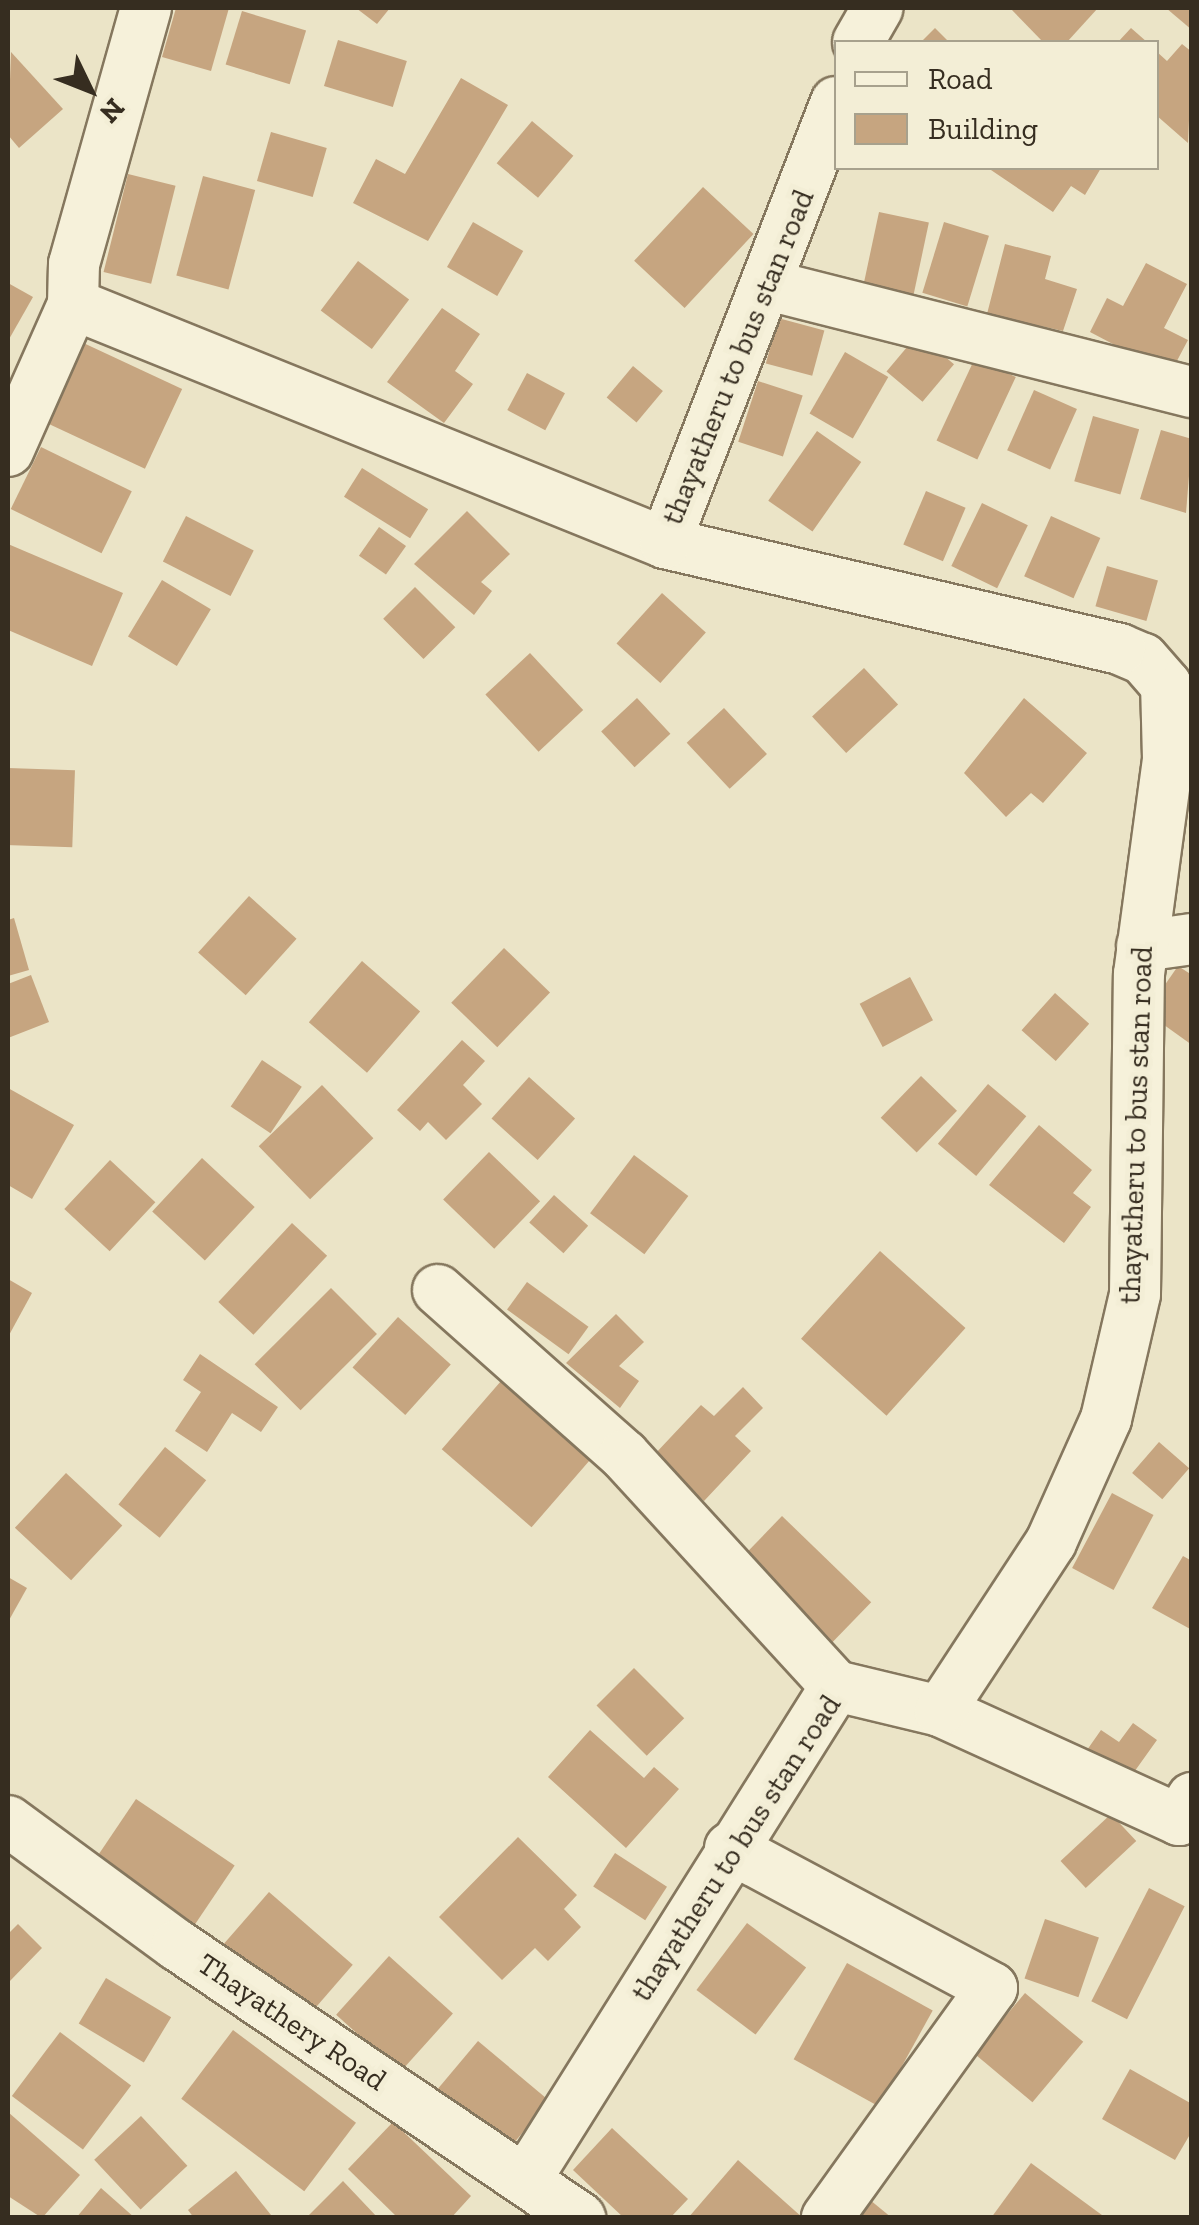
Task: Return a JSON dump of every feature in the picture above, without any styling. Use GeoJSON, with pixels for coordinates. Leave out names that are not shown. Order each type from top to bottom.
{"type":"FeatureCollection","features":[{"type":"Feature","properties":{"kind":"street"},"geometry":{"type":"LineString","coordinates":[[8,451],[73,304],[74,264],[146,8]]}},
{"type":"Feature","properties":{"kind":"street"},"geometry":{"type":"LineString","coordinates":[[859,40],[878,8]]}},
{"type":"Feature","properties":{"kind":"street","name":"thayatheru to bus stan road"},"geometry":{"type":"LineString","coordinates":[[526,2180],[730,1848],[836,1686],[940,1711],[1051,1542],[1106,1419],[1135,1294],[1142,946],[1170,724],[1166,686],[1144,659],[665,543],[834,107]]}},
{"type":"Feature","properties":{"kind":"street"},"geometry":{"type":"LineString","coordinates":[[768,284],[1192,392]]}},
{"type":"Feature","properties":{"kind":"street"},"geometry":{"type":"LineString","coordinates":[[73,304],[665,543]]}},
{"type":"Feature","properties":{"kind":"street"},"geometry":{"type":"LineString","coordinates":[[1142,946],[1192,939]]}},
{"type":"Feature","properties":{"kind":"street"},"geometry":{"type":"LineString","coordinates":[[438,1290],[624,1454],[836,1686]]}},
{"type":"Feature","properties":{"kind":"street"},"geometry":{"type":"LineString","coordinates":[[940,1711],[1180,1820],[1192,1798]]}},
{"type":"Feature","properties":{"kind":"street","name":"Thayathery Road"},"geometry":{"type":"LineString","coordinates":[[8,1820],[178,1945],[580,2218]]}},
{"type":"Feature","properties":{"kind":"street"},"geometry":{"type":"LineString","coordinates":[[730,1848],[992,1988],[827,2218]]}},
{"type":"Feature","properties":{"kind":"building"},"geometry":{"type":"Polygon","coordinates":[[[176,8],[229,8],[211,71],[162,57],[176,8]]]}},
{"type":"Feature","properties":{"kind":"building"},"geometry":{"type":"Polygon","coordinates":[[[356,8],[390,8],[377,24],[356,8]]]}},
{"type":"Feature","properties":{"kind":"building"},"geometry":{"type":"Polygon","coordinates":[[[1010,8],[1098,8],[1069,40],[1041,40],[1010,8]]]}},
{"type":"Feature","properties":{"kind":"building"},"geometry":{"type":"Polygon","coordinates":[[[1166,8],[1192,8],[1192,30],[1166,8]]]}},
{"type":"Feature","properties":{"kind":"building"},"geometry":{"type":"Polygon","coordinates":[[[242,11],[306,31],[290,84],[226,65],[242,11]]]}},
{"type":"Feature","properties":{"kind":"building"},"geometry":{"type":"Polygon","coordinates":[[[935,28],[947,40],[923,40],[935,28]]]}},
{"type":"Feature","properties":{"kind":"building"},"geometry":{"type":"Polygon","coordinates":[[[1131,28],[1145,40],[1120,40],[1131,28]]]}},
{"type":"Feature","properties":{"kind":"building"},"geometry":{"type":"Polygon","coordinates":[[[338,40],[407,61],[393,107],[324,86],[338,40]]]}},
{"type":"Feature","properties":{"kind":"building"},"geometry":{"type":"Polygon","coordinates":[[[1182,44],[1192,52],[1188,143],[1159,118],[1159,54],[1167,61],[1182,44]]]}},
{"type":"Feature","properties":{"kind":"building"},"geometry":{"type":"Polygon","coordinates":[[[11,52],[63,109],[19,148],[8,135],[11,52]]]}},
{"type":"Feature","properties":{"kind":"building"},"geometry":{"type":"Polygon","coordinates":[[[461,78],[508,105],[428,241],[353,203],[376,159],[405,174],[461,78]]]}},
{"type":"Feature","properties":{"kind":"building"},"geometry":{"type":"Polygon","coordinates":[[[532,121],[573,156],[538,198],[497,163],[532,121]]]}},
{"type":"Feature","properties":{"kind":"building"},"geometry":{"type":"Polygon","coordinates":[[[271,132],[327,148],[313,197],[257,181],[271,132]]]}},
{"type":"Feature","properties":{"kind":"building"},"geometry":{"type":"Polygon","coordinates":[[[991,170],[1100,170],[1085,195],[1071,186],[1053,212],[991,170]]]}},
{"type":"Feature","properties":{"kind":"building"},"geometry":{"type":"Polygon","coordinates":[[[128,174],[176,186],[151,284],[104,272],[128,174]]]}},
{"type":"Feature","properties":{"kind":"building"},"geometry":{"type":"Polygon","coordinates":[[[203,176],[255,190],[229,289],[176,275],[203,176]]]}},
{"type":"Feature","properties":{"kind":"building"},"geometry":{"type":"Polygon","coordinates":[[[703,187],[753,234],[685,308],[634,261],[703,187]]]}},
{"type":"Feature","properties":{"kind":"building"},"geometry":{"type":"Polygon","coordinates":[[[879,212],[929,223],[913,297],[863,286],[879,212]]]}},
{"type":"Feature","properties":{"kind":"building"},"geometry":{"type":"Polygon","coordinates":[[[473,222],[523,251],[497,296],[447,267],[473,222]]]}},
{"type":"Feature","properties":{"kind":"building"},"geometry":{"type":"Polygon","coordinates":[[[944,222],[989,236],[967,307],[922,293],[944,222]]]}},
{"type":"Feature","properties":{"kind":"building"},"geometry":{"type":"Polygon","coordinates":[[[1005,244],[1051,256],[1045,279],[1077,289],[1063,331],[987,314],[1005,244]]]}},
{"type":"Feature","properties":{"kind":"building"},"geometry":{"type":"Polygon","coordinates":[[[358,261],[409,300],[372,349],[321,311],[358,261]]]}},
{"type":"Feature","properties":{"kind":"building"},"geometry":{"type":"Polygon","coordinates":[[[1146,263],[1187,284],[1164,328],[1188,340],[1170,374],[1090,332],[1107,298],[1123,306],[1146,263]]]}},
{"type":"Feature","properties":{"kind":"building"},"geometry":{"type":"Polygon","coordinates":[[[8,283],[33,297],[8,341],[8,283]]]}},
{"type":"Feature","properties":{"kind":"building"},"geometry":{"type":"Polygon","coordinates":[[[442,308],[480,334],[455,371],[473,384],[444,423],[387,382],[442,308]]]}},
{"type":"Feature","properties":{"kind":"building"},"geometry":{"type":"Polygon","coordinates":[[[778,318],[824,330],[812,376],[766,363],[778,318]]]}},
{"type":"Feature","properties":{"kind":"building"},"geometry":{"type":"Polygon","coordinates":[[[918,334],[954,364],[923,402],[887,372],[918,334]]]}},
{"type":"Feature","properties":{"kind":"building"},"geometry":{"type":"Polygon","coordinates":[[[77,340],[182,389],[145,469],[40,420],[77,340]]]}},
{"type":"Feature","properties":{"kind":"building"},"geometry":{"type":"Polygon","coordinates":[[[845,352],[888,377],[853,438],[810,413],[845,352]]]}},
{"type":"Feature","properties":{"kind":"building"},"geometry":{"type":"Polygon","coordinates":[[[975,358],[1016,377],[977,459],[937,440],[975,358]]]}},
{"type":"Feature","properties":{"kind":"building"},"geometry":{"type":"Polygon","coordinates":[[[633,366],[663,391],[637,422],[607,397],[633,366]]]}},
{"type":"Feature","properties":{"kind":"building"},"geometry":{"type":"Polygon","coordinates":[[[527,373],[565,393],[545,430],[507,410],[527,373]]]}},
{"type":"Feature","properties":{"kind":"building"},"geometry":{"type":"Polygon","coordinates":[[[758,381],[803,396],[783,456],[738,442],[758,381]]]}},
{"type":"Feature","properties":{"kind":"building"},"geometry":{"type":"Polygon","coordinates":[[[1034,390],[1077,409],[1050,469],[1007,450],[1034,390]]]}},
{"type":"Feature","properties":{"kind":"building"},"geometry":{"type":"Polygon","coordinates":[[[1093,416],[1139,429],[1120,495],[1074,481],[1093,416]]]}},
{"type":"Feature","properties":{"kind":"building"},"geometry":{"type":"Polygon","coordinates":[[[1161,430],[1192,439],[1186,513],[1140,499],[1161,430]]]}},
{"type":"Feature","properties":{"kind":"building"},"geometry":{"type":"Polygon","coordinates":[[[817,431],[861,462],[812,532],[768,501],[817,431]]]}},
{"type":"Feature","properties":{"kind":"building"},"geometry":{"type":"Polygon","coordinates":[[[41,447],[132,491],[102,553],[11,509],[41,447]]]}},
{"type":"Feature","properties":{"kind":"building"},"geometry":{"type":"Polygon","coordinates":[[[362,468],[428,509],[410,538],[344,497],[362,468]]]}},
{"type":"Feature","properties":{"kind":"building"},"geometry":{"type":"Polygon","coordinates":[[[926,491],[966,508],[943,561],[903,544],[926,491]]]}},
{"type":"Feature","properties":{"kind":"building"},"geometry":{"type":"Polygon","coordinates":[[[982,503],[1028,525],[997,588],[951,566],[982,503]]]}},
{"type":"Feature","properties":{"kind":"building"},"geometry":{"type":"Polygon","coordinates":[[[467,511],[510,554],[481,582],[492,591],[474,615],[414,564],[467,511]]]}},
{"type":"Feature","properties":{"kind":"building"},"geometry":{"type":"Polygon","coordinates":[[[186,516],[254,551],[231,596],[163,561],[186,516]]]}},
{"type":"Feature","properties":{"kind":"building"},"geometry":{"type":"Polygon","coordinates":[[[1051,516],[1100,538],[1073,598],[1024,576],[1051,516]]]}},
{"type":"Feature","properties":{"kind":"building"},"geometry":{"type":"Polygon","coordinates":[[[379,527],[406,546],[386,575],[359,556],[379,527]]]}},
{"type":"Feature","properties":{"kind":"building"},"geometry":{"type":"Polygon","coordinates":[[[8,544],[123,593],[92,666],[8,630],[8,544]]]}},
{"type":"Feature","properties":{"kind":"building"},"geometry":{"type":"Polygon","coordinates":[[[1107,566],[1158,581],[1146,621],[1095,606],[1107,566]]]}},
{"type":"Feature","properties":{"kind":"building"},"geometry":{"type":"Polygon","coordinates":[[[162,580],[211,609],[177,666],[128,637],[162,580]]]}},
{"type":"Feature","properties":{"kind":"building"},"geometry":{"type":"Polygon","coordinates":[[[415,587],[455,627],[423,659],[383,619],[415,587]]]}},
{"type":"Feature","properties":{"kind":"building"},"geometry":{"type":"Polygon","coordinates":[[[662,593],[706,632],[660,683],[616,644],[662,593]]]}},
{"type":"Feature","properties":{"kind":"building"},"geometry":{"type":"Polygon","coordinates":[[[530,653],[583,710],[539,752],[485,695],[530,653]]]}},
{"type":"Feature","properties":{"kind":"building"},"geometry":{"type":"Polygon","coordinates":[[[864,668],[898,705],[846,753],[812,716],[864,668]]]}},
{"type":"Feature","properties":{"kind":"building"},"geometry":{"type":"Polygon","coordinates":[[[637,698],[670,734],[635,767],[601,731],[637,698]]]}},
{"type":"Feature","properties":{"kind":"building"},"geometry":{"type":"Polygon","coordinates":[[[1024,698],[1087,753],[1043,803],[1031,793],[1006,817],[964,773],[1024,698]]]}},
{"type":"Feature","properties":{"kind":"building"},"geometry":{"type":"Polygon","coordinates":[[[724,708],[767,754],[730,789],[687,743],[724,708]]]}},
{"type":"Feature","properties":{"kind":"building"},"geometry":{"type":"Polygon","coordinates":[[[8,768],[75,770],[72,847],[8,845],[8,768]]]}},
{"type":"Feature","properties":{"kind":"building"},"geometry":{"type":"Polygon","coordinates":[[[249,896],[297,939],[246,995],[198,952],[249,896]]]}},
{"type":"Feature","properties":{"kind":"building"},"geometry":{"type":"Polygon","coordinates":[[[14,918],[29,970],[8,976],[8,920],[14,918]]]}},
{"type":"Feature","properties":{"kind":"building"},"geometry":{"type":"Polygon","coordinates":[[[504,948],[550,992],[497,1047],[451,1003],[504,948]]]}},
{"type":"Feature","properties":{"kind":"building"},"geometry":{"type":"Polygon","coordinates":[[[362,961],[420,1012],[367,1073],[309,1022],[362,961]]]}},
{"type":"Feature","properties":{"kind":"building"},"geometry":{"type":"Polygon","coordinates":[[[1178,966],[1192,975],[1192,1045],[1146,1012],[1178,966]]]}},
{"type":"Feature","properties":{"kind":"building"},"geometry":{"type":"Polygon","coordinates":[[[31,975],[49,1022],[8,1038],[8,984],[31,975]]]}},
{"type":"Feature","properties":{"kind":"building"},"geometry":{"type":"Polygon","coordinates":[[[910,977],[933,1020],[883,1047],[860,1004],[910,977]]]}},
{"type":"Feature","properties":{"kind":"building"},"geometry":{"type":"Polygon","coordinates":[[[1055,993],[1089,1024],[1056,1061],[1022,1030],[1055,993]]]}},
{"type":"Feature","properties":{"kind":"building"},"geometry":{"type":"Polygon","coordinates":[[[462,1040],[485,1061],[463,1085],[482,1104],[446,1140],[428,1122],[420,1131],[397,1110],[462,1040]]]}},
{"type":"Feature","properties":{"kind":"building"},"geometry":{"type":"Polygon","coordinates":[[[262,1060],[302,1087],[270,1133],[231,1106],[262,1060]]]}},
{"type":"Feature","properties":{"kind":"building"},"geometry":{"type":"Polygon","coordinates":[[[921,1076],[957,1111],[917,1152],[881,1118],[921,1076]]]}},
{"type":"Feature","properties":{"kind":"building"},"geometry":{"type":"Polygon","coordinates":[[[529,1077],[575,1118],[538,1160],[492,1119],[529,1077]]]}},
{"type":"Feature","properties":{"kind":"building"},"geometry":{"type":"Polygon","coordinates":[[[988,1084],[1026,1116],[976,1176],[938,1144],[988,1084]]]}},
{"type":"Feature","properties":{"kind":"building"},"geometry":{"type":"Polygon","coordinates":[[[322,1085],[373,1138],[310,1199],[259,1146],[322,1085]]]}},
{"type":"Feature","properties":{"kind":"building"},"geometry":{"type":"Polygon","coordinates":[[[8,1088],[74,1125],[32,1199],[8,1185],[8,1088]]]}},
{"type":"Feature","properties":{"kind":"building"},"geometry":{"type":"Polygon","coordinates":[[[1039,1125],[1092,1170],[1073,1193],[1091,1207],[1064,1243],[989,1185],[1039,1125]]]}},
{"type":"Feature","properties":{"kind":"building"},"geometry":{"type":"Polygon","coordinates":[[[489,1152],[540,1201],[494,1249],[443,1199],[489,1152]]]}},
{"type":"Feature","properties":{"kind":"building"},"geometry":{"type":"Polygon","coordinates":[[[634,1155],[688,1196],[644,1254],[590,1213],[634,1155]]]}},
{"type":"Feature","properties":{"kind":"building"},"geometry":{"type":"Polygon","coordinates":[[[202,1158],[255,1207],[205,1260],[152,1211],[202,1158]]]}},
{"type":"Feature","properties":{"kind":"building"},"geometry":{"type":"Polygon","coordinates":[[[110,1160],[155,1202],[110,1251],[64,1209],[110,1160]]]}},
{"type":"Feature","properties":{"kind":"building"},"geometry":{"type":"Polygon","coordinates":[[[554,1195],[588,1226],[563,1253],[529,1222],[554,1195]]]}},
{"type":"Feature","properties":{"kind":"building"},"geometry":{"type":"Polygon","coordinates":[[[292,1223],[327,1256],[253,1335],[218,1302],[292,1223]]]}},
{"type":"Feature","properties":{"kind":"building"},"geometry":{"type":"Polygon","coordinates":[[[880,1251],[965,1328],[887,1416],[801,1339],[880,1251]]]}},
{"type":"Feature","properties":{"kind":"building"},"geometry":{"type":"Polygon","coordinates":[[[8,1279],[32,1293],[8,1337],[8,1279]]]}},
{"type":"Feature","properties":{"kind":"building"},"geometry":{"type":"Polygon","coordinates":[[[527,1282],[588,1327],[569,1354],[507,1310],[527,1282]]]}},
{"type":"Feature","properties":{"kind":"building"},"geometry":{"type":"Polygon","coordinates":[[[331,1288],[377,1334],[301,1410],[255,1364],[331,1288]]]}},
{"type":"Feature","properties":{"kind":"building"},"geometry":{"type":"Polygon","coordinates":[[[616,1314],[644,1342],[619,1366],[639,1381],[620,1408],[566,1363],[616,1314]]]}},
{"type":"Feature","properties":{"kind":"building"},"geometry":{"type":"Polygon","coordinates":[[[398,1317],[451,1365],[405,1415],[352,1368],[398,1317]]]}},
{"type":"Feature","properties":{"kind":"building"},"geometry":{"type":"Polygon","coordinates":[[[200,1354],[278,1407],[261,1432],[232,1413],[207,1452],[175,1431],[201,1392],[183,1380],[200,1354]]]}},
{"type":"Feature","properties":{"kind":"building"},"geometry":{"type":"Polygon","coordinates":[[[508,1373],[598,1451],[532,1527],[442,1449],[508,1373]]]}},
{"type":"Feature","properties":{"kind":"building"},"geometry":{"type":"Polygon","coordinates":[[[743,1387],[763,1408],[735,1436],[751,1451],[704,1501],[654,1455],[701,1405],[714,1416],[743,1387]]]}},
{"type":"Feature","properties":{"kind":"building"},"geometry":{"type":"Polygon","coordinates":[[[1159,1442],[1189,1468],[1162,1499],[1132,1473],[1159,1442]]]}},
{"type":"Feature","properties":{"kind":"building"},"geometry":{"type":"Polygon","coordinates":[[[165,1447],[206,1480],[160,1538],[118,1505],[165,1447]]]}},
{"type":"Feature","properties":{"kind":"building"},"geometry":{"type":"Polygon","coordinates":[[[66,1473],[122,1526],[71,1580],[15,1528],[66,1473]]]}},
{"type":"Feature","properties":{"kind":"building"},"geometry":{"type":"Polygon","coordinates":[[[1112,1493],[1153,1515],[1114,1590],[1072,1568],[1112,1493]]]}},
{"type":"Feature","properties":{"kind":"building"},"geometry":{"type":"Polygon","coordinates":[[[782,1516],[871,1602],[825,1650],[735,1564],[782,1516]]]}},
{"type":"Feature","properties":{"kind":"building"},"geometry":{"type":"Polygon","coordinates":[[[1183,1556],[1192,1561],[1192,1630],[1152,1608],[1183,1556]]]}},
{"type":"Feature","properties":{"kind":"building"},"geometry":{"type":"Polygon","coordinates":[[[8,1577],[27,1588],[8,1622],[8,1577]]]}},
{"type":"Feature","properties":{"kind":"building"},"geometry":{"type":"Polygon","coordinates":[[[634,1668],[684,1718],[647,1756],[597,1705],[634,1668]]]}},
{"type":"Feature","properties":{"kind":"building"},"geometry":{"type":"Polygon","coordinates":[[[1133,1723],[1157,1740],[1122,1789],[1080,1760],[1101,1730],[1119,1742],[1133,1723]]]}},
{"type":"Feature","properties":{"kind":"building"},"geometry":{"type":"Polygon","coordinates":[[[590,1730],[644,1778],[654,1767],[679,1789],[626,1848],[548,1777],[590,1730]]]}},
{"type":"Feature","properties":{"kind":"building"},"geometry":{"type":"Polygon","coordinates":[[[136,1799],[235,1866],[185,1938],[87,1872],[136,1799]]]}},
{"type":"Feature","properties":{"kind":"building"},"geometry":{"type":"Polygon","coordinates":[[[1111,1814],[1136,1841],[1086,1888],[1061,1861],[1111,1814]]]}},
{"type":"Feature","properties":{"kind":"building"},"geometry":{"type":"Polygon","coordinates":[[[518,1837],[577,1895],[564,1909],[581,1927],[548,1961],[535,1948],[502,1980],[439,1917],[518,1837]]]}},
{"type":"Feature","properties":{"kind":"building"},"geometry":{"type":"Polygon","coordinates":[[[615,1853],[667,1887],[645,1920],[593,1887],[615,1853]]]}},
{"type":"Feature","properties":{"kind":"building"},"geometry":{"type":"Polygon","coordinates":[[[1149,1888],[1185,1906],[1127,2019],[1091,2001],[1149,1888]]]}},
{"type":"Feature","properties":{"kind":"building"},"geometry":{"type":"Polygon","coordinates":[[[269,1892],[353,1965],[302,2023],[218,1950],[269,1892]]]}},
{"type":"Feature","properties":{"kind":"building"},"geometry":{"type":"Polygon","coordinates":[[[1045,1919],[1099,1938],[1078,1997],[1024,1979],[1045,1919]]]}},
{"type":"Feature","properties":{"kind":"building"},"geometry":{"type":"Polygon","coordinates":[[[747,1923],[806,1968],[756,2035],[696,1990],[747,1923]]]}},
{"type":"Feature","properties":{"kind":"building"},"geometry":{"type":"Polygon","coordinates":[[[18,1924],[42,1948],[8,1983],[8,1934],[18,1924]]]}},
{"type":"Feature","properties":{"kind":"building"},"geometry":{"type":"Polygon","coordinates":[[[389,1956],[453,2014],[400,2072],[336,2015],[389,1956]]]}},
{"type":"Feature","properties":{"kind":"building"},"geometry":{"type":"Polygon","coordinates":[[[847,1963],[933,2011],[879,2107],[794,2059],[847,1963]]]}},
{"type":"Feature","properties":{"kind":"building"},"geometry":{"type":"Polygon","coordinates":[[[106,1978],[171,2017],[144,2063],[79,2023],[106,1978]]]}},
{"type":"Feature","properties":{"kind":"building"},"geometry":{"type":"Polygon","coordinates":[[[1025,1993],[1083,2042],[1032,2102],[974,2054],[1025,1993]]]}},
{"type":"Feature","properties":{"kind":"building"},"geometry":{"type":"Polygon","coordinates":[[[233,2030],[356,2123],[304,2191],[181,2099],[233,2030]]]}},
{"type":"Feature","properties":{"kind":"building"},"geometry":{"type":"Polygon","coordinates":[[[60,2032],[131,2086],[83,2149],[12,2096],[60,2032]]]}},
{"type":"Feature","properties":{"kind":"building"},"geometry":{"type":"Polygon","coordinates":[[[478,2041],[549,2101],[507,2151],[436,2091],[478,2041]]]}},
{"type":"Feature","properties":{"kind":"building"},"geometry":{"type":"Polygon","coordinates":[[[1130,2069],[1192,2104],[1192,2131],[1175,2160],[1102,2119],[1130,2069]]]}},
{"type":"Feature","properties":{"kind":"building"},"geometry":{"type":"Polygon","coordinates":[[[8,2112],[80,2175],[42,2218],[8,2196],[8,2112]]]}},
{"type":"Feature","properties":{"kind":"building"},"geometry":{"type":"Polygon","coordinates":[[[141,2116],[187,2166],[141,2209],[94,2160],[141,2116]]]}},
{"type":"Feature","properties":{"kind":"building"},"geometry":{"type":"Polygon","coordinates":[[[393,2122],[471,2196],[451,2218],[398,2218],[348,2169],[393,2122]]]}},
{"type":"Feature","properties":{"kind":"building"},"geometry":{"type":"Polygon","coordinates":[[[612,2128],[688,2199],[670,2218],[624,2218],[573,2170],[612,2128]]]}},
{"type":"Feature","properties":{"kind":"building"},"geometry":{"type":"Polygon","coordinates":[[[738,2160],[803,2218],[688,2218],[738,2160]]]}},
{"type":"Feature","properties":{"kind":"building"},"geometry":{"type":"Polygon","coordinates":[[[1031,2163],[1106,2218],[991,2218],[1031,2163]]]}},
{"type":"Feature","properties":{"kind":"building"},"geometry":{"type":"Polygon","coordinates":[[[236,2171],[271,2215],[194,2218],[188,2210],[236,2171]]]}},
{"type":"Feature","properties":{"kind":"building"},"geometry":{"type":"Polygon","coordinates":[[[343,2181],[378,2218],[306,2218],[343,2181]]]}},
{"type":"Feature","properties":{"kind":"building"},"geometry":{"type":"Polygon","coordinates":[[[101,2188],[135,2218],[76,2218],[101,2188]]]}},
{"type":"Feature","properties":{"kind":"building"},"geometry":{"type":"Polygon","coordinates":[[[864,2195],[892,2218],[844,2218],[864,2195]]]}}]}
